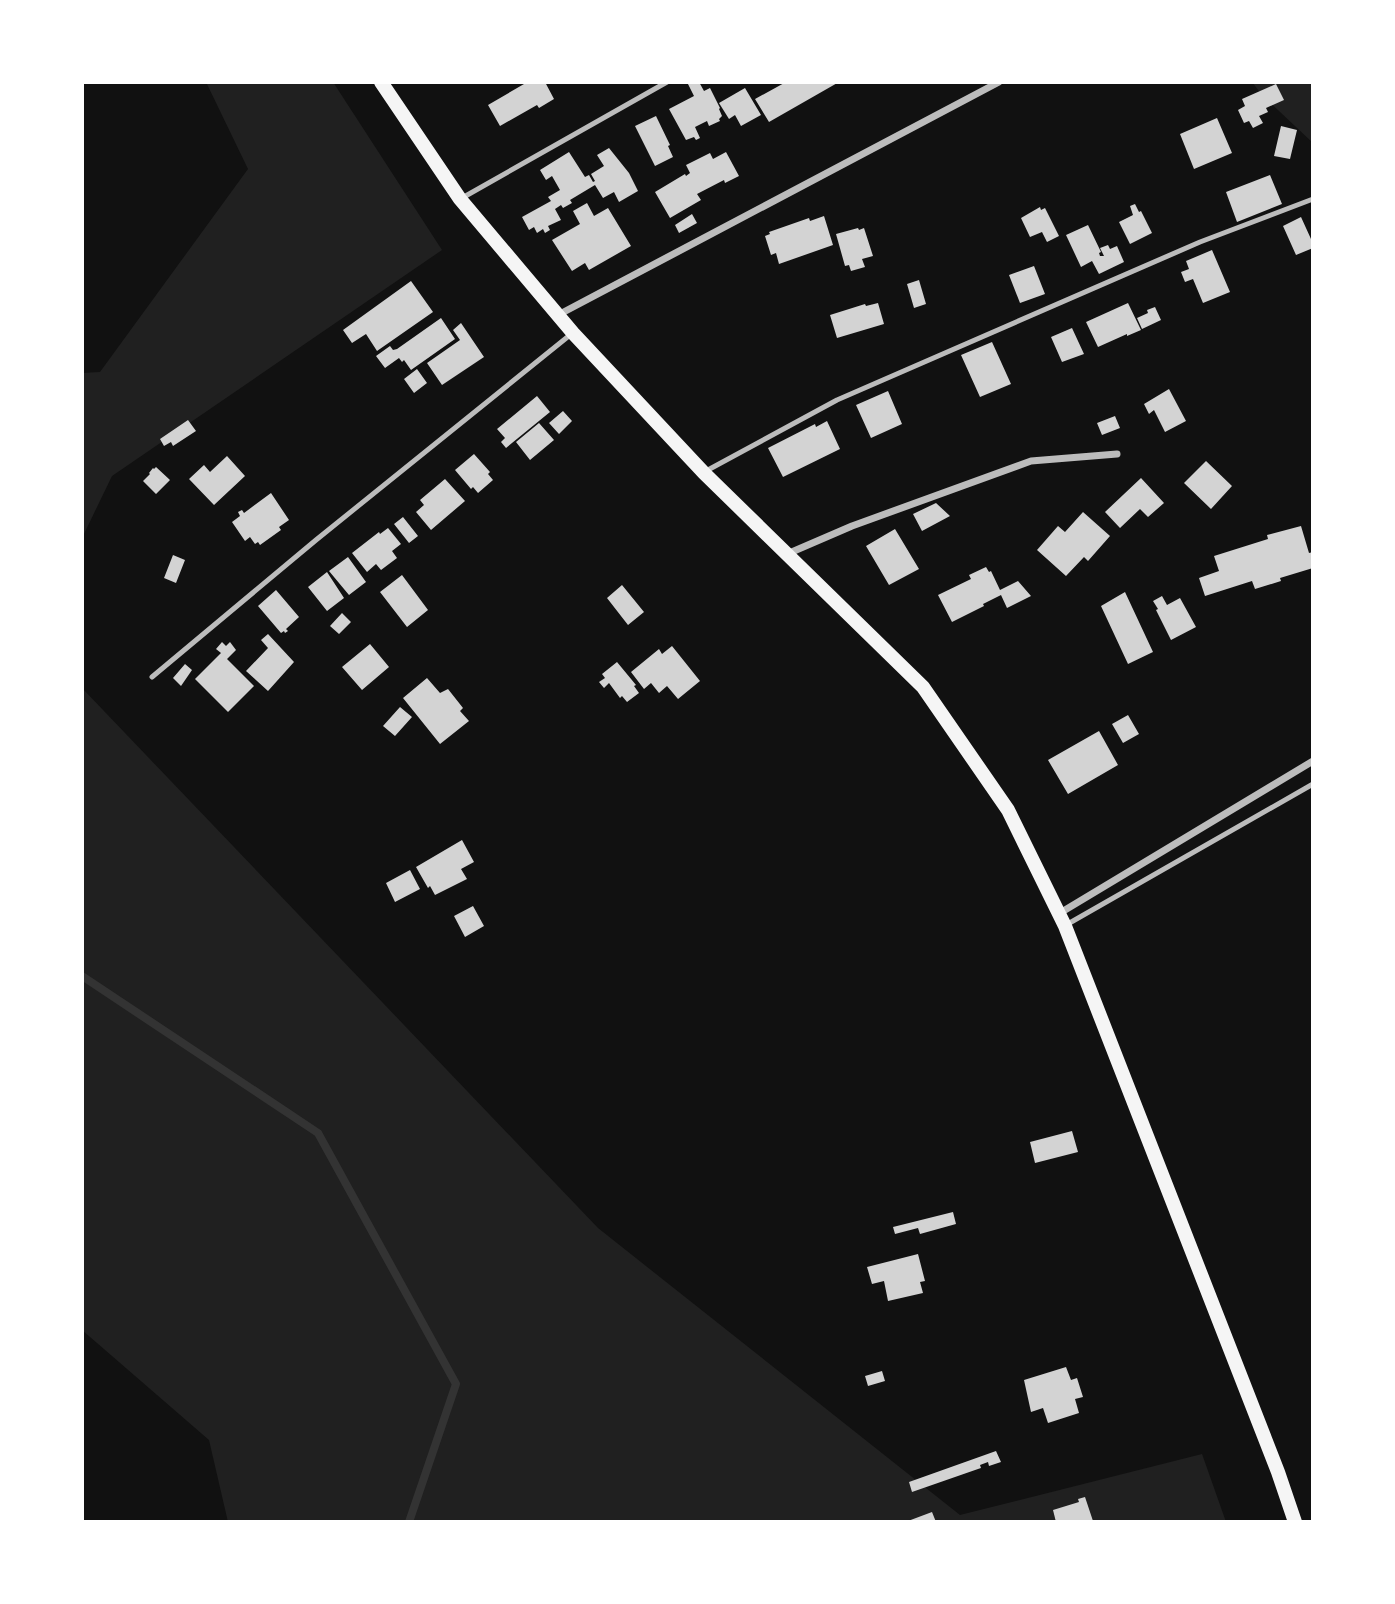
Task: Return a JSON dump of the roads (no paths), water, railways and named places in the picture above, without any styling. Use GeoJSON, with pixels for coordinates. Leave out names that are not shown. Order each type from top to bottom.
{"type":"FeatureCollection","features":[{"type":"Feature","properties":{"kind":"main road"},"geometry":{"type":"LineString","coordinates":[[381,82],[460,199],[573,333],[704,473],[923,687],[1008,810],[1063,919],[1295,1522]]}},
{"type":"Feature","properties":{"kind":"street"},"geometry":{"type":"LineString","coordinates":[[558,315],[999,82]]}},
{"type":"Feature","properties":{"kind":"street"},"geometry":{"type":"LineString","coordinates":[[787,554],[852,526],[1031,461],[1117,454]]}},
{"type":"Feature","properties":{"kind":"street"},"geometry":{"type":"LineString","coordinates":[[1063,919],[1313,761]]}},
{"type":"Feature","properties":{"kind":"lane"},"geometry":{"type":"LineString","coordinates":[[460,199],[667,82]]}},
{"type":"Feature","properties":{"kind":"lane"},"geometry":{"type":"LineString","coordinates":[[704,473],[837,400],[1200,242],[1313,199]]}},
{"type":"Feature","properties":{"kind":"lane"},"geometry":{"type":"LineString","coordinates":[[152,677],[326,531],[573,333]]}},
{"type":"Feature","properties":{"kind":"lane"},"geometry":{"type":"LineString","coordinates":[[1063,919],[1313,784]]}},
{"type":"Feature","properties":{"kind":"waterway"},"geometry":{"type":"LineString","coordinates":[[82,976],[318,1133],[456,1384],[409,1522]]}}]}
